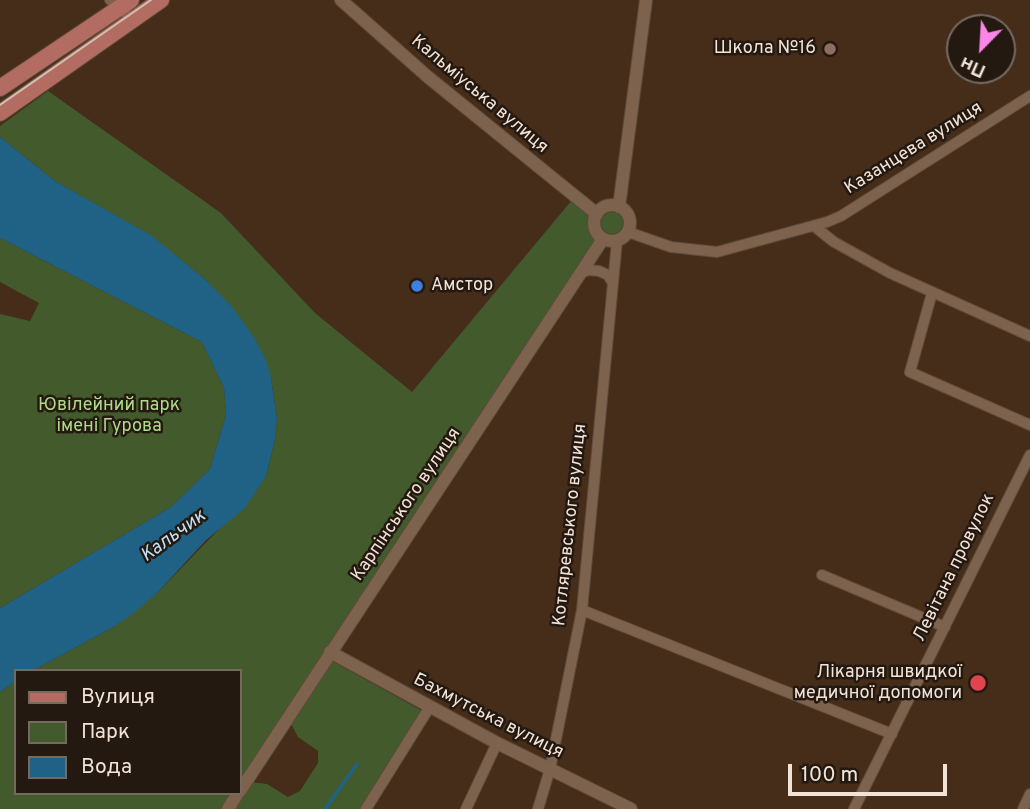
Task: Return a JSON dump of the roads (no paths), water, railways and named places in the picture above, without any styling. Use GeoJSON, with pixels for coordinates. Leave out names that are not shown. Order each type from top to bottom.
{"type":"FeatureCollection","features":[{"type":"Feature","properties":{"kind":"main road"},"geometry":{"type":"LineString","coordinates":[[0,113],[161,0]]}},
{"type":"Feature","properties":{"kind":"main road"},"geometry":{"type":"LineString","coordinates":[[5,84],[120,2]]}},
{"type":"Feature","properties":{"kind":"street","name":"Кальміуська вулиця"},"geometry":{"type":"LineString","coordinates":[[341,0],[428,77],[597,214]]}},
{"type":"Feature","properties":{"kind":"street"},"geometry":{"type":"LineString","coordinates":[[619,206],[646,0]]}},
{"type":"Feature","properties":{"kind":"street"},"geometry":{"type":"LineString","coordinates":[[120,2],[131,20]]}},
{"type":"Feature","properties":{"kind":"street","name":"Казанцева вулиця"},"geometry":{"type":"LineString","coordinates":[[814,226],[841,216],[1030,96]]}},
{"type":"Feature","properties":{"kind":"street"},"geometry":{"type":"LineString","coordinates":[[606,206],[619,206],[630,219],[628,232],[617,241],[603,239],[595,228],[597,214],[606,206]]}},
{"type":"Feature","properties":{"kind":"street"},"geometry":{"type":"LineString","coordinates":[[628,232],[671,247],[717,252],[814,226],[834,242],[932,293],[1030,337]]}},
{"type":"Feature","properties":{"kind":"street","name":"Карпінського вулиця"},"geometry":{"type":"LineString","coordinates":[[242,787],[603,239]]}},
{"type":"Feature","properties":{"kind":"street","name":"Котляревського вулиця"},"geometry":{"type":"LineString","coordinates":[[538,809],[550,769],[582,610],[617,241]]}},
{"type":"Feature","properties":{"kind":"street"},"geometry":{"type":"LineString","coordinates":[[580,273],[599,271],[608,275],[613,283]]}},
{"type":"Feature","properties":{"kind":"street"},"geometry":{"type":"LineString","coordinates":[[932,293],[910,372],[1030,425]]}},
{"type":"Feature","properties":{"kind":"street","name":"Левітана провулок"},"geometry":{"type":"LineString","coordinates":[[854,809],[1030,455]]}},
{"type":"Feature","properties":{"kind":"street"},"geometry":{"type":"LineString","coordinates":[[822,575],[945,627]]}},
{"type":"Feature","properties":{"kind":"street"},"geometry":{"type":"LineString","coordinates":[[582,610],[892,734]]}},
{"type":"Feature","properties":{"kind":"street","name":"Бахмутська вулиця"},"geometry":{"type":"LineString","coordinates":[[330,652],[429,708],[631,809]]}},
{"type":"Feature","properties":{"kind":"street"},"geometry":{"type":"LineString","coordinates":[[366,809],[429,708]]}},
{"type":"Feature","properties":{"kind":"street"},"geometry":{"type":"LineString","coordinates":[[466,809],[497,743]]}},
{"type":"Feature","properties":{"kind":"street"},"geometry":{"type":"LineString","coordinates":[[1023,809],[1030,794]]}},
{"type":"Feature","properties":{"kind":"water","name":"Кальчик"},"geometry":{"type":"Polygon","coordinates":[[[0,137],[55,181],[152,236],[207,281],[233,308],[266,360],[277,419],[266,476],[245,508],[206,540],[157,593],[135,612],[115,626],[36,669],[14,669],[14,682],[0,692],[0,608],[171,507],[210,469],[226,415],[224,388],[202,342],[0,238],[0,137]]]}},
{"type":"Feature","properties":{"kind":"waterway"},"geometry":{"type":"LineString","coordinates":[[325,809],[357,764]]}},
{"type":"Feature","properties":{"kind":"tram line"},"geometry":{"type":"LineString","coordinates":[[0,105],[151,0]]}},
{"type":"Feature","properties":{"kind":"place","name":"Школа №16"},"geometry":{"type":"Point","coordinates":[830,49]}},
{"type":"Feature","properties":{"kind":"place","name":"Амстор"},"geometry":{"type":"Point","coordinates":[417,286]}},
{"type":"Feature","properties":{"kind":"place","name":"Лікарня швидкої медичної допомоги"},"geometry":{"type":"Point","coordinates":[978,683]}},
{"type":"Feature","properties":{"kind":"park label","name":"Ювілейний парк імені Гурова"},"geometry":{"type":"Point","coordinates":[109,416]}}]}
